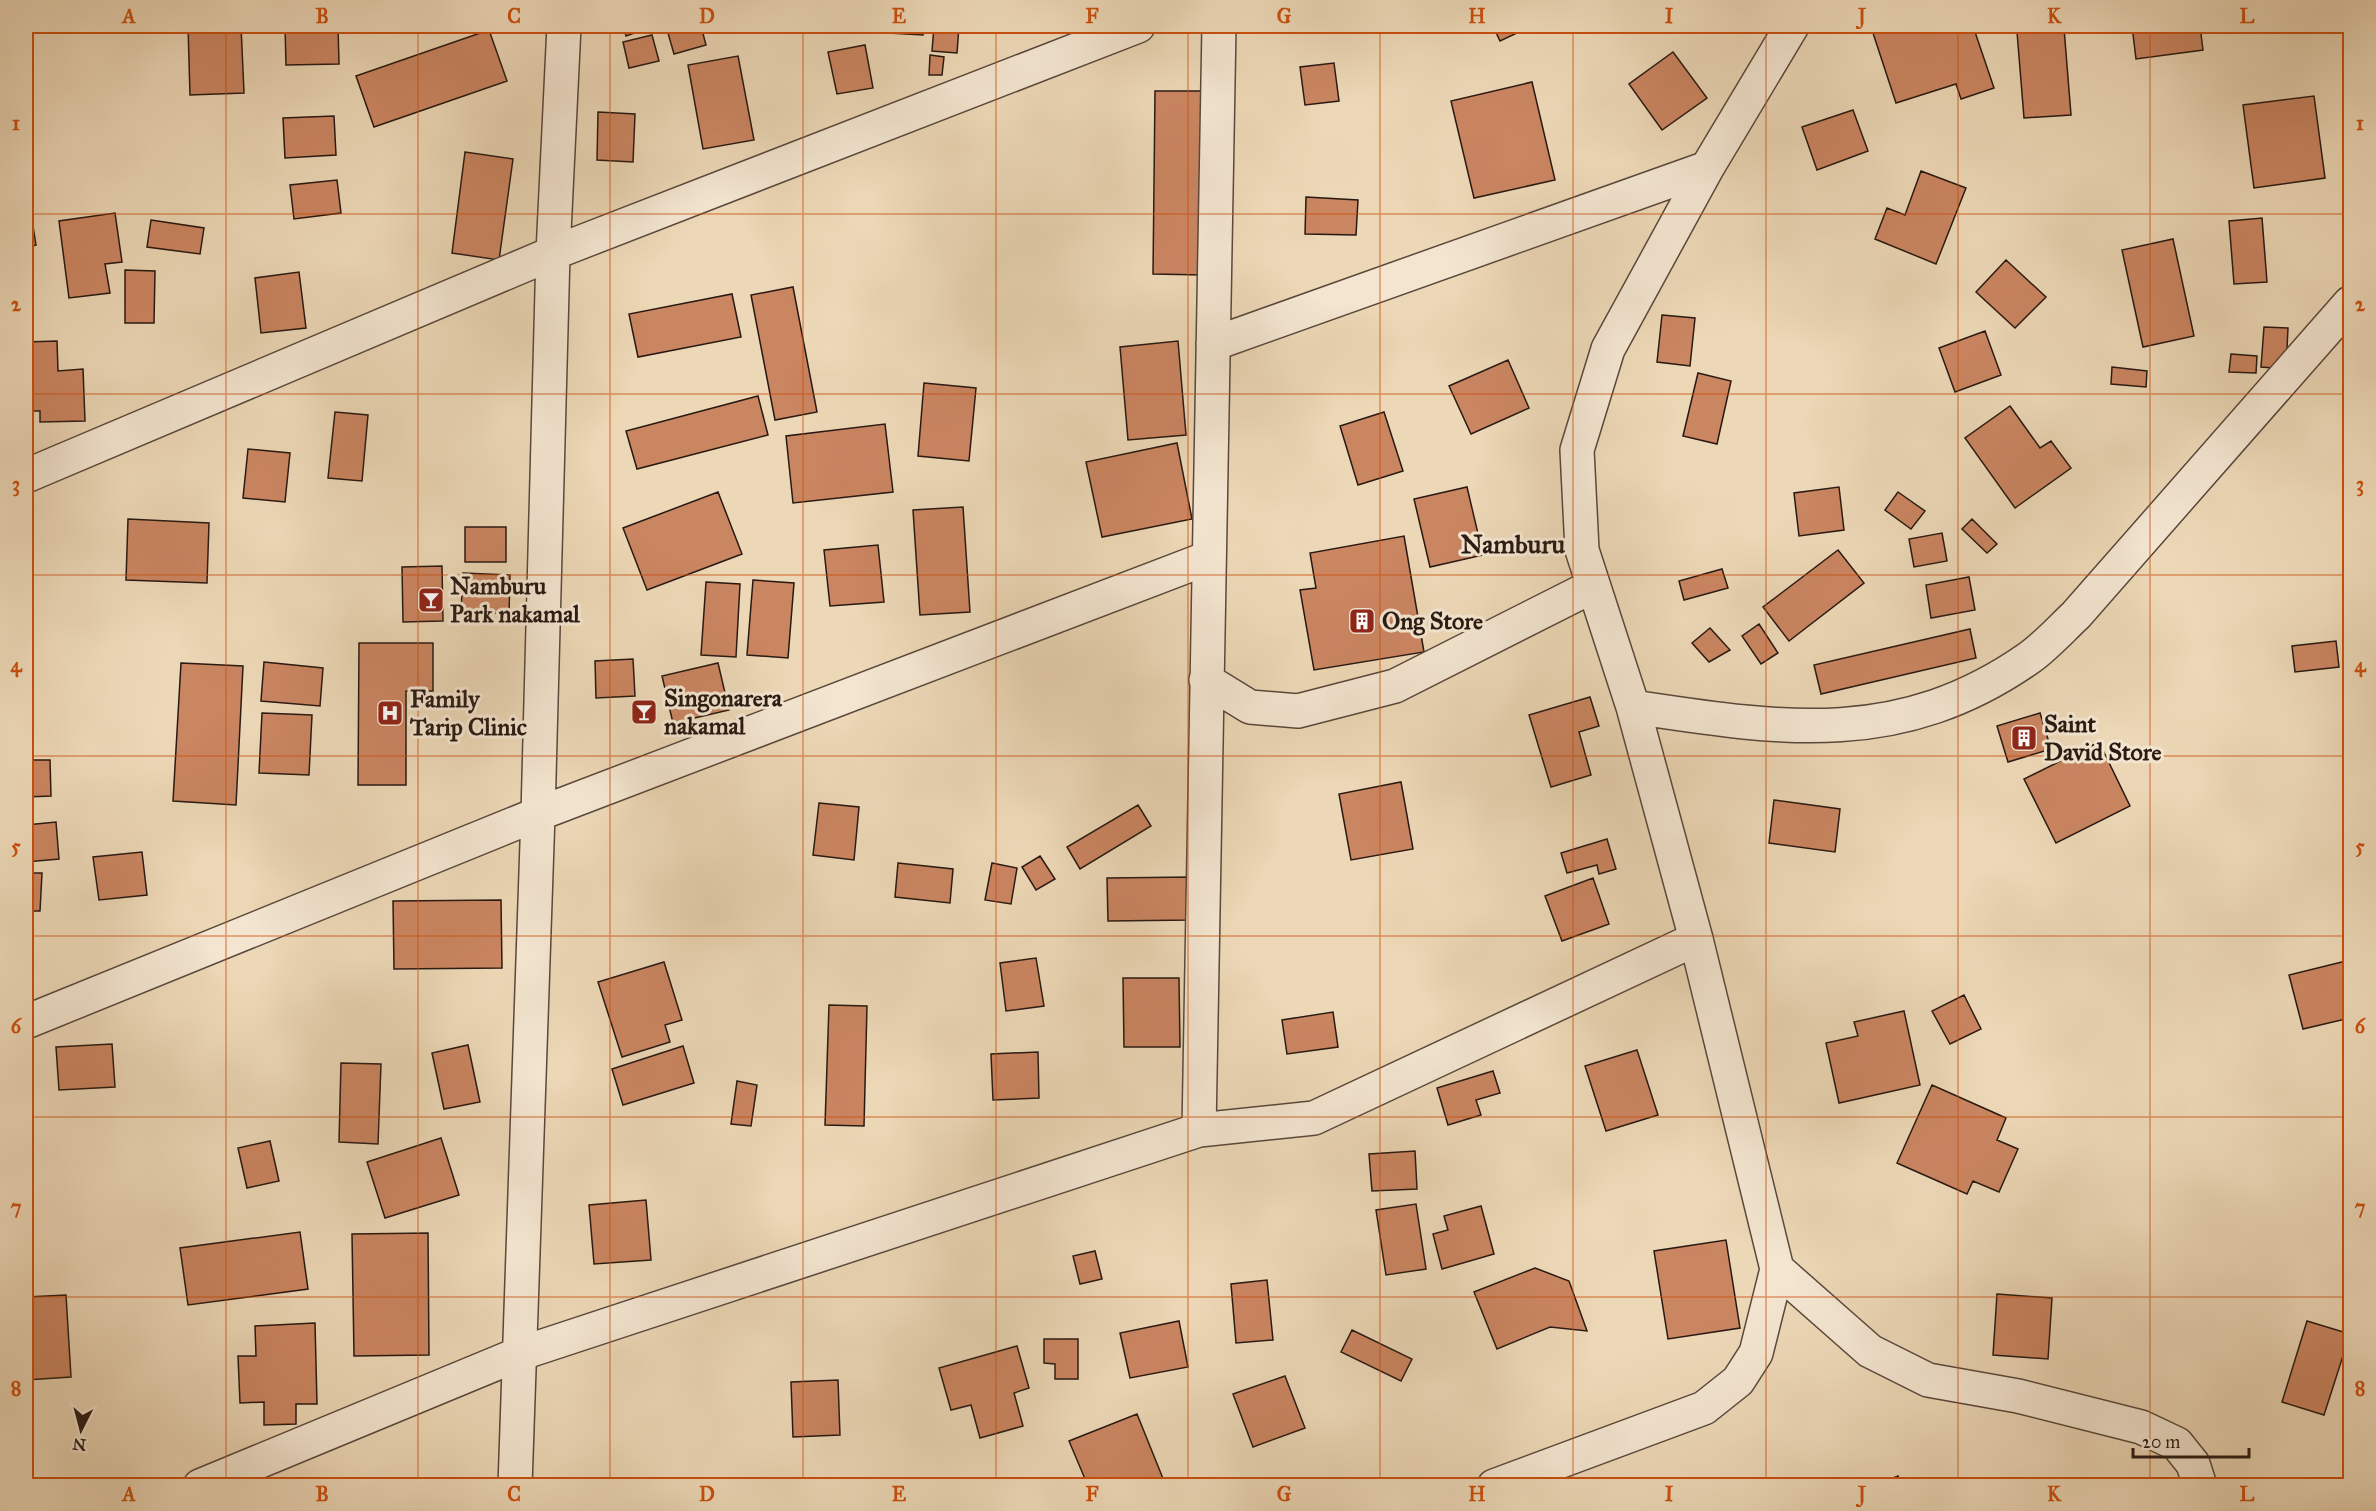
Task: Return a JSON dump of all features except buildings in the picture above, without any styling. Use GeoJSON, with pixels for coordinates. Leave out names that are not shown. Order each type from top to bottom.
{"type":"FeatureCollection","features":[{"type":"Feature","properties":{"kind":"street"},"geometry":{"type":"LineString","coordinates":[[515,1485],[554,253],[564,26]]}},
{"type":"Feature","properties":{"kind":"street"},"geometry":{"type":"LineString","coordinates":[[26,476],[554,253],[1138,26]]}},
{"type":"Feature","properties":{"kind":"street"},"geometry":{"type":"LineString","coordinates":[[1199,1130],[1219,26]]}},
{"type":"Feature","properties":{"kind":"street"},"geometry":{"type":"LineString","coordinates":[[1494,1485],[1704,1408],[1738,1381],[1756,1353],[1777,1269],[1696,939],[1633,708],[1582,550],[1576,450],[1608,349],[1707,168],[1792,26]]}},
{"type":"Feature","properties":{"kind":"street"},"geometry":{"type":"LineString","coordinates":[[1213,344],[1707,168]]}},
{"type":"Feature","properties":{"kind":"street"},"geometry":{"type":"LineString","coordinates":[[1633,708],[1737,723],[1797,727],[1850,726],[1895,718],[1939,706],[1986,684],[2030,657],[2076,615],[2350,303]]}},
{"type":"Feature","properties":{"kind":"street"},"geometry":{"type":"LineString","coordinates":[[26,1022],[538,814],[1208,558]]}},
{"type":"Feature","properties":{"kind":"street"},"geometry":{"type":"LineString","coordinates":[[1206,680],[1250,707],[1298,711],[1395,686],[1593,586]]}},
{"type":"Feature","properties":{"kind":"street"},"geometry":{"type":"LineString","coordinates":[[200,1485],[519,1354],[1199,1130],[1314,1118],[1696,939]]}},
{"type":"Feature","properties":{"kind":"street"},"geometry":{"type":"LineString","coordinates":[[1777,1269],[1870,1351],[1928,1380],[2018,1396],[2141,1426],[2177,1444],[2193,1464],[2200,1485]]}},
{"type":"Feature","properties":{"kind":"place","name":"Namburu Park nakamal"},"geometry":{"type":"Point","coordinates":[431,600]}},
{"type":"Feature","properties":{"kind":"place","name":"Ong Store"},"geometry":{"type":"Point","coordinates":[1362,621]}},
{"type":"Feature","properties":{"kind":"place","name":"Singonarera nakamal"},"geometry":{"type":"Point","coordinates":[644,712]}},
{"type":"Feature","properties":{"kind":"place","name":"Family Tarip Clinic"},"geometry":{"type":"Point","coordinates":[390,713]}},
{"type":"Feature","properties":{"kind":"place","name":"Saint David Store"},"geometry":{"type":"Point","coordinates":[2024,738]}},
{"type":"Feature","properties":{"kind":"district","name":"Namburu"},"geometry":{"type":"Point","coordinates":[1513,544]}}]}
